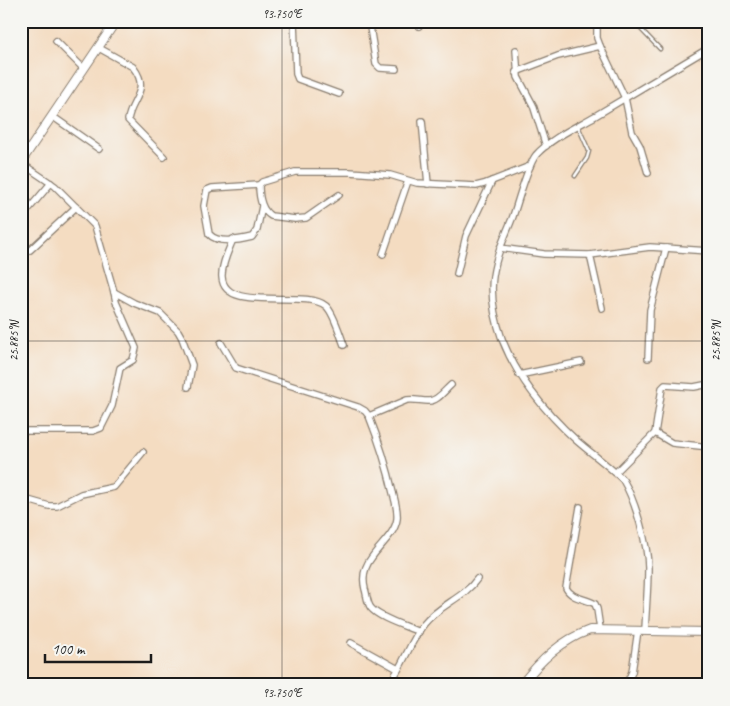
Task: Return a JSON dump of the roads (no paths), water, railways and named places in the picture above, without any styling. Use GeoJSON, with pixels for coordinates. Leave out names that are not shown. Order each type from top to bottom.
{"type":"FeatureCollection","features":[{"type":"Feature","properties":{"kind":"main road"},"geometry":{"type":"LineString","coordinates":[[21,162],[99,48],[114,22]]}},
{"type":"Feature","properties":{"kind":"main road"},"geometry":{"type":"LineString","coordinates":[[521,685],[553,650],[590,630],[709,632]]}},
{"type":"Feature","properties":{"kind":"street"},"geometry":{"type":"LineString","coordinates":[[294,21],[296,74],[298,79],[339,94]]}},
{"type":"Feature","properties":{"kind":"street"},"geometry":{"type":"LineString","coordinates":[[369,21],[376,64],[380,68],[396,69]]}},
{"type":"Feature","properties":{"kind":"street"},"geometry":{"type":"LineString","coordinates":[[596,21],[597,38],[625,98],[632,132],[640,146],[648,173]]}},
{"type":"Feature","properties":{"kind":"street"},"geometry":{"type":"LineString","coordinates":[[56,41],[84,69]]}},
{"type":"Feature","properties":{"kind":"street"},"geometry":{"type":"LineString","coordinates":[[516,72],[558,56],[600,46]]}},
{"type":"Feature","properties":{"kind":"street"},"geometry":{"type":"LineString","coordinates":[[99,48],[133,67],[137,73],[140,92],[128,120],[164,157]]}},
{"type":"Feature","properties":{"kind":"street"},"geometry":{"type":"LineString","coordinates":[[626,685],[632,672],[642,630],[648,567],[646,550],[631,495],[616,472],[577,441],[538,402],[519,375],[496,323],[492,295],[493,278],[500,248],[530,166],[536,156],[546,146],[578,126],[709,48]]}},
{"type":"Feature","properties":{"kind":"street"},"geometry":{"type":"LineString","coordinates":[[516,50],[516,72],[533,106],[546,146]]}},
{"type":"Feature","properties":{"kind":"street"},"geometry":{"type":"LineString","coordinates":[[52,116],[99,149]]}},
{"type":"Feature","properties":{"kind":"street"},"geometry":{"type":"LineString","coordinates":[[422,121],[428,184]]}},
{"type":"Feature","properties":{"kind":"street"},"geometry":{"type":"LineString","coordinates":[[21,162],[51,183],[95,226],[116,302],[136,348],[133,360],[120,368],[112,406],[101,428],[93,431],[21,431]]}},
{"type":"Feature","properties":{"kind":"street"},"geometry":{"type":"LineString","coordinates":[[260,185],[262,206],[255,233],[252,237],[217,239],[209,234],[204,206],[205,193],[212,188],[260,185],[262,182],[295,172],[350,172],[390,175],[408,181],[428,184],[476,186],[530,166]]}},
{"type":"Feature","properties":{"kind":"street"},"geometry":{"type":"LineString","coordinates":[[383,254],[408,181]]}},
{"type":"Feature","properties":{"kind":"street"},"geometry":{"type":"LineString","coordinates":[[457,274],[466,236],[492,181]]}},
{"type":"Feature","properties":{"kind":"street"},"geometry":{"type":"LineString","coordinates":[[21,218],[51,183]]}},
{"type":"Feature","properties":{"kind":"street"},"geometry":{"type":"LineString","coordinates":[[262,206],[268,215],[271,216],[306,218],[339,195]]}},
{"type":"Feature","properties":{"kind":"street"},"geometry":{"type":"LineString","coordinates":[[21,254],[30,250],[76,207]]}},
{"type":"Feature","properties":{"kind":"street"},"geometry":{"type":"LineString","coordinates":[[233,239],[222,277],[227,290],[234,295],[245,297],[301,299],[324,305],[330,311],[344,345]]}},
{"type":"Feature","properties":{"kind":"street"},"geometry":{"type":"LineString","coordinates":[[500,248],[544,254],[590,255],[650,246],[709,251]]}},
{"type":"Feature","properties":{"kind":"street"},"geometry":{"type":"LineString","coordinates":[[648,358],[650,310],[666,248]]}},
{"type":"Feature","properties":{"kind":"street"},"geometry":{"type":"LineString","coordinates":[[590,255],[602,308]]}},
{"type":"Feature","properties":{"kind":"street"},"geometry":{"type":"LineString","coordinates":[[114,292],[134,303],[160,313],[178,331],[192,366],[188,387]]}},
{"type":"Feature","properties":{"kind":"street"},"geometry":{"type":"LineString","coordinates":[[221,343],[236,368],[358,407],[369,416],[385,460],[398,512],[393,531],[371,558],[363,575],[363,582],[372,609],[378,614],[419,632]]}},
{"type":"Feature","properties":{"kind":"street"},"geometry":{"type":"LineString","coordinates":[[519,375],[581,362]]}},
{"type":"Feature","properties":{"kind":"street"},"geometry":{"type":"LineString","coordinates":[[616,472],[655,433],[662,388],[665,385],[694,387],[709,384]]}},
{"type":"Feature","properties":{"kind":"street"},"geometry":{"type":"LineString","coordinates":[[369,416],[407,400],[414,399],[430,402],[435,400],[451,385]]}},
{"type":"Feature","properties":{"kind":"street"},"geometry":{"type":"LineString","coordinates":[[655,433],[672,443],[709,447]]}},
{"type":"Feature","properties":{"kind":"street"},"geometry":{"type":"LineString","coordinates":[[21,498],[49,506],[56,506],[81,494],[114,487],[143,452]]}},
{"type":"Feature","properties":{"kind":"street"},"geometry":{"type":"LineString","coordinates":[[580,506],[566,588],[574,596],[595,604],[600,630]]}},
{"type":"Feature","properties":{"kind":"street"},"geometry":{"type":"LineString","coordinates":[[388,685],[419,632],[440,608],[469,589],[477,579]]}},
{"type":"Feature","properties":{"kind":"street"},"geometry":{"type":"LineString","coordinates":[[351,643],[398,670]]}},
{"type":"Feature","properties":{"kind":"lane"},"geometry":{"type":"LineString","coordinates":[[633,21],[660,49]]}},
{"type":"Feature","properties":{"kind":"lane"},"geometry":{"type":"LineString","coordinates":[[576,176],[589,152],[578,126]]}}]}
